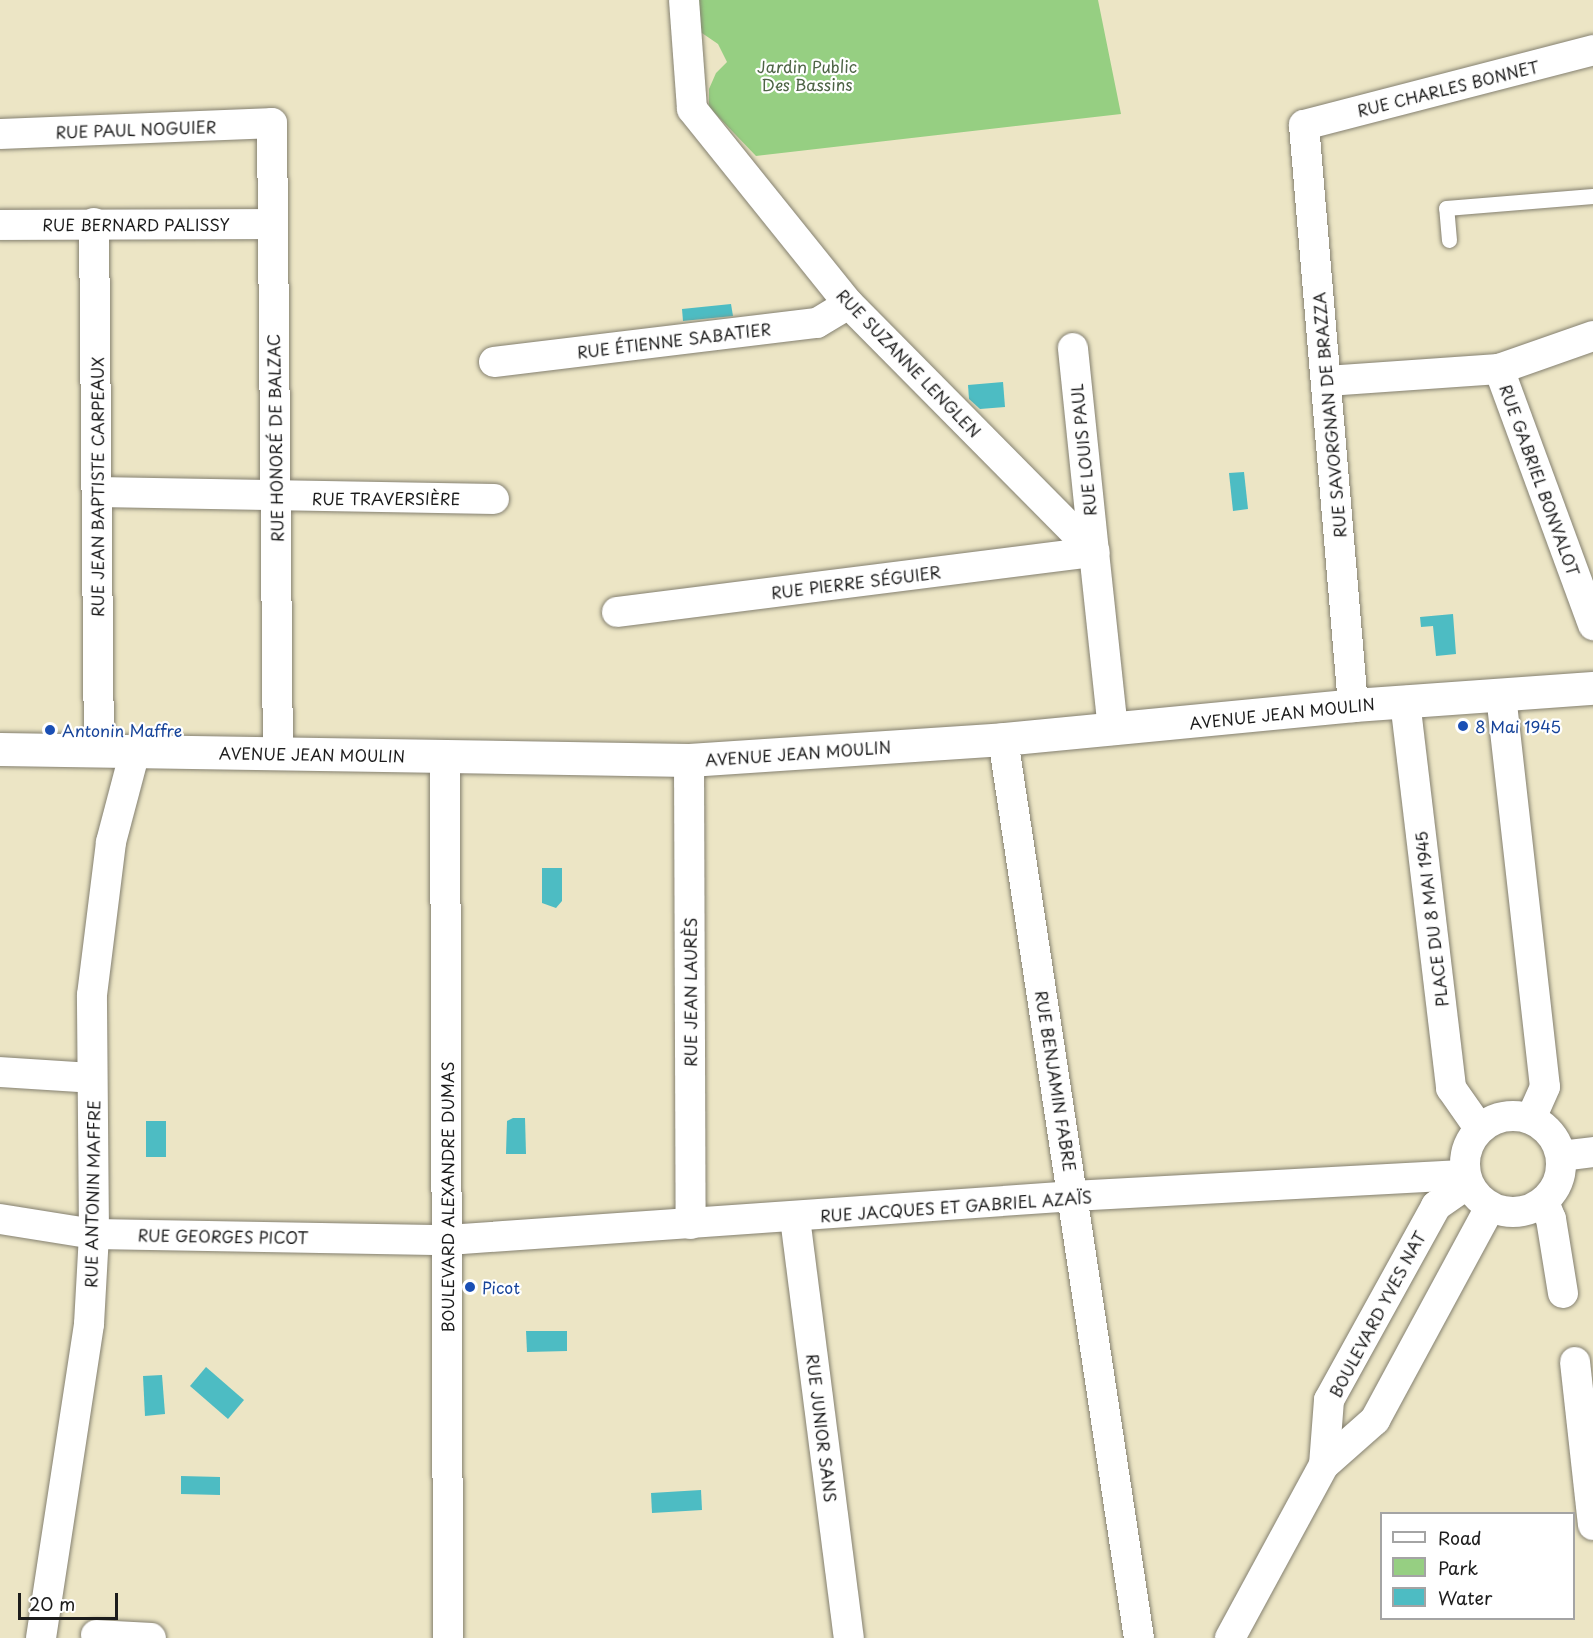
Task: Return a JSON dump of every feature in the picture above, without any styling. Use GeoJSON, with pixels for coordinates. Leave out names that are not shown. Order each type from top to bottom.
{"type":"FeatureCollection","features":[{"type":"Feature","properties":{"kind":"street","name":"RUE SUZANNE LENGLEN"},"geometry":{"type":"LineString","coordinates":[[684,0],[692,110],[849,304],[1094,552]]}},
{"type":"Feature","properties":{"kind":"street","name":"RUE CHARLES BONNET"},"geometry":{"type":"LineString","coordinates":[[1304,125],[1591,55]]}},
{"type":"Feature","properties":{"kind":"street","name":"RUE PAUL NOGUIER"},"geometry":{"type":"LineString","coordinates":[[0,134],[272,123]]}},
{"type":"Feature","properties":{"kind":"street","name":"RUE HONORÉ DE BALZAC"},"geometry":{"type":"LineString","coordinates":[[272,123],[278,754]]}},
{"type":"Feature","properties":{"kind":"street","name":"RUE SAVORGNAN DE BRAZZA"},"geometry":{"type":"LineString","coordinates":[[1304,125],[1353,705]]}},
{"type":"Feature","properties":{"kind":"street","name":"RUE JEAN BAPTISTE CARPEAUX"},"geometry":{"type":"LineString","coordinates":[[94,223],[99,751]]}},
{"type":"Feature","properties":{"kind":"street","name":"RUE BERNARD PALISSY"},"geometry":{"type":"LineString","coordinates":[[0,225],[272,224]]}},
{"type":"Feature","properties":{"kind":"street","name":"RUE ÉTIENNE SABATIER"},"geometry":{"type":"LineString","coordinates":[[494,362],[818,323],[849,304]]}},
{"type":"Feature","properties":{"kind":"street"},"geometry":{"type":"LineString","coordinates":[[1327,381],[1499,369],[1593,336]]}},
{"type":"Feature","properties":{"kind":"street","name":"RUE LOUIS PAUL"},"geometry":{"type":"LineString","coordinates":[[1073,348],[1094,552]]}},
{"type":"Feature","properties":{"kind":"street","name":"RUE GABRIEL BONVALOT"},"geometry":{"type":"LineString","coordinates":[[1499,369],[1593,625]]}},
{"type":"Feature","properties":{"kind":"street","name":"RUE TRAVERSIÈRE"},"geometry":{"type":"LineString","coordinates":[[98,492],[277,497],[494,499]]}},
{"type":"Feature","properties":{"kind":"street"},"geometry":{"type":"LineString","coordinates":[[1094,552],[1113,730]]}},
{"type":"Feature","properties":{"kind":"street","name":"RUE PIERRE SÉGUIER"},"geometry":{"type":"LineString","coordinates":[[617,612],[1094,552]]}},
{"type":"Feature","properties":{"kind":"street","name":"AVENUE JEAN MOULIN"},"geometry":{"type":"LineString","coordinates":[[0,749],[689,760],[1003,739],[1353,705],[1593,688]]}},
{"type":"Feature","properties":{"kind":"street"},"geometry":{"type":"LineString","coordinates":[[1501,695],[1545,1087],[1531,1119]]}},
{"type":"Feature","properties":{"kind":"street","name":"PLACE DU 8 MAI 1945"},"geometry":{"type":"LineString","coordinates":[[1405,702],[1451,1088],[1479,1128]]}},
{"type":"Feature","properties":{"kind":"street","name":"RUE BENJAMIN FABRE"},"geometry":{"type":"LineString","coordinates":[[1003,739],[1074,1196],[1139,1638]]}},
{"type":"Feature","properties":{"kind":"street","name":"RUE ANTONIN MAFFRE"},"geometry":{"type":"LineString","coordinates":[[41,1638],[89,1324],[94,1234],[92,995],[111,842],[135,751]]}},
{"type":"Feature","properties":{"kind":"street","name":"BOULEVARD ALEXANDRE DUMAS"},"geometry":{"type":"LineString","coordinates":[[445,757],[448,1638]]}},
{"type":"Feature","properties":{"kind":"street","name":"RUE JEAN LAURÈS"},"geometry":{"type":"LineString","coordinates":[[689,760],[691,1224]]}},
{"type":"Feature","properties":{"kind":"street"},"geometry":{"type":"LineString","coordinates":[[0,1072],[92,1078]]}},
{"type":"Feature","properties":{"kind":"street"},"geometry":{"type":"LineString","coordinates":[[1513,1115],[1531,1119],[1556,1141],[1561,1156],[1555,1190],[1544,1202],[1527,1211],[1508,1213],[1490,1207],[1467,1179],[1469,1142],[1479,1128],[1495,1119],[1513,1115]]}},
{"type":"Feature","properties":{"kind":"street"},"geometry":{"type":"LineString","coordinates":[[1561,1156],[1593,1152]]}},
{"type":"Feature","properties":{"kind":"street","name":"RUE JACQUES ET GABRIEL AZAÏS"},"geometry":{"type":"LineString","coordinates":[[448,1240],[795,1218],[1074,1196],[1467,1179]]}},
{"type":"Feature","properties":{"kind":"street","name":"BOULEVARD YVES NAT"},"geometry":{"type":"LineString","coordinates":[[1324,1465],[1329,1400],[1436,1206],[1467,1179]]}},
{"type":"Feature","properties":{"kind":"street"},"geometry":{"type":"LineString","coordinates":[[1544,1202],[1551,1219],[1563,1293]]}},
{"type":"Feature","properties":{"kind":"street","name":"BOULEVARD YVES NAT"},"geometry":{"type":"LineString","coordinates":[[1230,1638],[1324,1465],[1375,1420],[1490,1207]]}},
{"type":"Feature","properties":{"kind":"street","name":"RUE JUNIOR SANS"},"geometry":{"type":"LineString","coordinates":[[795,1218],[849,1638]]}},
{"type":"Feature","properties":{"kind":"street","name":"RUE GEORGES PICOT"},"geometry":{"type":"LineString","coordinates":[[0,1219],[94,1234],[448,1240]]}},
{"type":"Feature","properties":{"kind":"street"},"geometry":{"type":"LineString","coordinates":[[1575,1362],[1593,1525]]}},
{"type":"Feature","properties":{"kind":"street"},"geometry":{"type":"LineString","coordinates":[[96,1635],[151,1638]]}},
{"type":"Feature","properties":{"kind":"lane"},"geometry":{"type":"LineString","coordinates":[[1449,240],[1446,208],[1593,195]]}},
{"type":"Feature","properties":{"kind":"green space","name":"Jardin Public Des Bassins"},"geometry":{"type":"Polygon","coordinates":[[[698,0],[1098,0],[1121,114],[756,156],[709,107],[709,89],[716,73],[727,62],[718,44],[699,31],[698,0]]]}},
{"type":"Feature","properties":{"kind":"water"},"geometry":{"type":"Polygon","coordinates":[[[731,304],[733,316],[683,321],[682,309],[731,304]]]}},
{"type":"Feature","properties":{"kind":"water"},"geometry":{"type":"Polygon","coordinates":[[[1003,382],[1005,407],[980,409],[969,399],[968,385],[1003,382]]]}},
{"type":"Feature","properties":{"kind":"water"},"geometry":{"type":"Polygon","coordinates":[[[1244,472],[1248,509],[1233,511],[1229,473],[1244,472]]]}},
{"type":"Feature","properties":{"kind":"water"},"geometry":{"type":"Polygon","coordinates":[[[1453,614],[1456,654],[1436,656],[1433,626],[1421,627],[1420,617],[1453,614]]]}},
{"type":"Feature","properties":{"kind":"water"},"geometry":{"type":"Polygon","coordinates":[[[542,868],[562,868],[562,901],[556,908],[542,903],[542,868]]]}},
{"type":"Feature","properties":{"kind":"water"},"geometry":{"type":"Polygon","coordinates":[[[513,1118],[525,1118],[526,1154],[506,1154],[507,1121],[513,1118]]]}},
{"type":"Feature","properties":{"kind":"water"},"geometry":{"type":"Polygon","coordinates":[[[146,1121],[166,1121],[166,1157],[146,1157],[146,1121]]]}},
{"type":"Feature","properties":{"kind":"water"},"geometry":{"type":"Polygon","coordinates":[[[526,1331],[567,1331],[567,1351],[527,1352],[526,1331]]]}},
{"type":"Feature","properties":{"kind":"water"},"geometry":{"type":"Polygon","coordinates":[[[206,1367],[244,1400],[228,1419],[190,1386],[206,1367]]]}},
{"type":"Feature","properties":{"kind":"water"},"geometry":{"type":"Polygon","coordinates":[[[162,1375],[165,1414],[145,1416],[143,1376],[162,1375]]]}},
{"type":"Feature","properties":{"kind":"water"},"geometry":{"type":"Polygon","coordinates":[[[181,1476],[220,1477],[220,1495],[181,1494],[181,1476]]]}},
{"type":"Feature","properties":{"kind":"water"},"geometry":{"type":"Polygon","coordinates":[[[701,1490],[702,1510],[652,1513],[651,1493],[701,1490]]]}},
{"type":"Feature","properties":{"kind":"place","name":"8 Mai 1945"},"geometry":{"type":"Point","coordinates":[1463,726]}},
{"type":"Feature","properties":{"kind":"place","name":"Antonin Maffre"},"geometry":{"type":"Point","coordinates":[50,730]}},
{"type":"Feature","properties":{"kind":"place","name":"Picot"},"geometry":{"type":"Point","coordinates":[470,1287]}}]}
